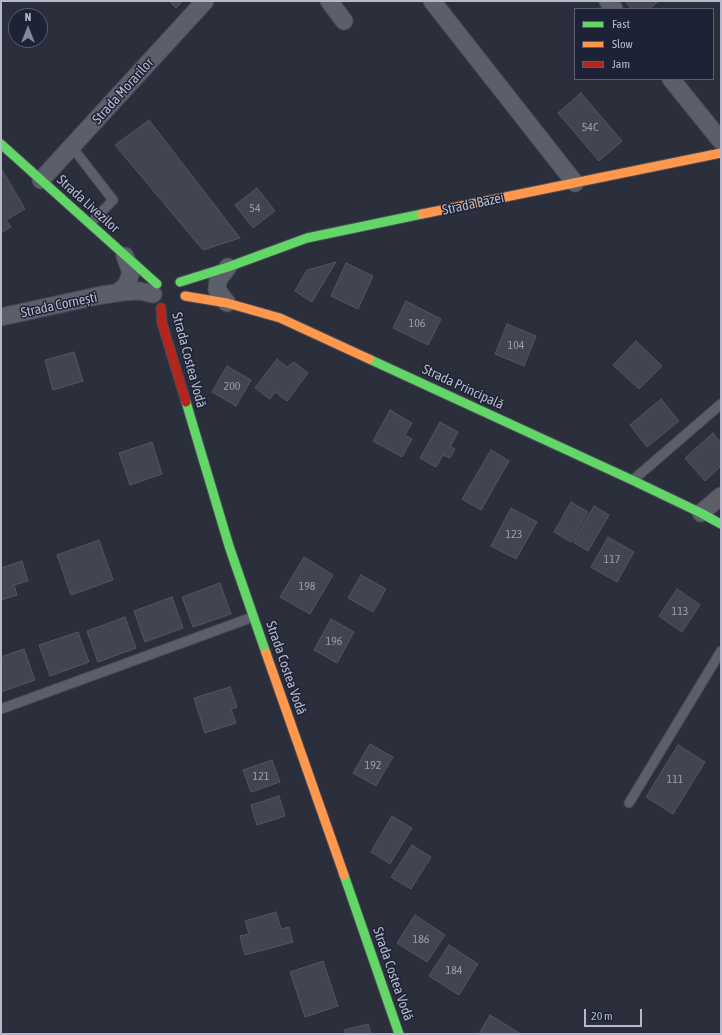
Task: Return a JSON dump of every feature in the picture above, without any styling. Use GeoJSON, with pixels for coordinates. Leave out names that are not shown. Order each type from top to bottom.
{"type":"FeatureCollection","features":[{"type":"Feature","properties":{"kind":"street","name":"Strada Morarilor"},"geometry":{"type":"LineString","coordinates":[[41,180],[205,1]]}},
{"type":"Feature","properties":{"kind":"street"},"geometry":{"type":"LineString","coordinates":[[329,1],[344,20]]}},
{"type":"Feature","properties":{"kind":"street"},"geometry":{"type":"LineString","coordinates":[[432,1],[575,183]]}},
{"type":"Feature","properties":{"kind":"street"},"geometry":{"type":"LineString","coordinates":[[672,80],[721,141]]}},
{"type":"Feature","properties":{"kind":"street","name":"Strada Livezilor"},"geometry":{"type":"LineString","coordinates":[[1,144],[125,256],[157,295]]}},
{"type":"Feature","properties":{"kind":"street","name":"Strada Bazei"},"geometry":{"type":"LineString","coordinates":[[180,282],[228,267],[307,238],[721,153]]}},
{"type":"Feature","properties":{"kind":"street"},"geometry":{"type":"LineString","coordinates":[[118,293],[127,284],[131,272],[125,256]]}},
{"type":"Feature","properties":{"kind":"street"},"geometry":{"type":"LineString","coordinates":[[227,303],[217,290],[218,280],[228,267]]}},
{"type":"Feature","properties":{"kind":"street"},"geometry":{"type":"LineString","coordinates":[[171,310],[166,310],[157,295],[168,278],[180,282],[185,290],[184,301],[181,305]]}},
{"type":"Feature","properties":{"kind":"street","name":"Strada Cornești"},"geometry":{"type":"LineString","coordinates":[[1,317],[97,296],[118,293],[140,291],[157,295]]}},
{"type":"Feature","properties":{"kind":"street","name":"Strada Costea Vodă"},"geometry":{"type":"LineString","coordinates":[[157,295],[162,323],[229,546],[399,1034]]}},
{"type":"Feature","properties":{"kind":"street","name":"Strada Principală"},"geometry":{"type":"LineString","coordinates":[[185,296],[227,303],[280,318],[632,480],[721,524]]}},
{"type":"Feature","properties":{"kind":"street"},"geometry":{"type":"LineString","coordinates":[[701,513],[721,496]]}},
{"type":"Feature","properties":{"kind":"lane"},"geometry":{"type":"LineString","coordinates":[[72,147],[114,200],[90,224]]}},
{"type":"Feature","properties":{"kind":"lane"},"geometry":{"type":"LineString","coordinates":[[632,480],[721,404]]}},
{"type":"Feature","properties":{"kind":"lane"},"geometry":{"type":"LineString","coordinates":[[1,709],[254,617]]}},
{"type":"Feature","properties":{"kind":"lane"},"geometry":{"type":"LineString","coordinates":[[629,803],[721,651]]}},
{"type":"Feature","properties":{"kind":"building"},"geometry":{"type":"Polygon","coordinates":[[[169,1],[183,1],[176,8],[169,1]]]}},
{"type":"Feature","properties":{"kind":"building"},"geometry":{"type":"Polygon","coordinates":[[[625,1],[659,1],[650,8],[630,8],[625,1]]]}},
{"type":"Feature","properties":{"kind":"building"},"geometry":{"type":"Polygon","coordinates":[[[581,93],[622,141],[599,161],[558,113],[581,93]]]}},
{"type":"Feature","properties":{"kind":"building"},"geometry":{"type":"Polygon","coordinates":[[[149,120],[240,238],[203,250],[115,145],[149,120]]]}},
{"type":"Feature","properties":{"kind":"building"},"geometry":{"type":"Polygon","coordinates":[[[1,168],[25,209],[6,220],[11,227],[1,233],[1,168]]]}},
{"type":"Feature","properties":{"kind":"building"},"geometry":{"type":"Polygon","coordinates":[[[257,188],[275,211],[253,228],[235,205],[257,188]]]}},
{"type":"Feature","properties":{"kind":"building"},"geometry":{"type":"Polygon","coordinates":[[[336,262],[312,302],[295,291],[307,270],[336,262]]]}},
{"type":"Feature","properties":{"kind":"building"},"geometry":{"type":"Polygon","coordinates":[[[346,263],[373,276],[358,309],[331,296],[346,263]]]}},
{"type":"Feature","properties":{"kind":"building"},"geometry":{"type":"Polygon","coordinates":[[[406,301],[441,319],[428,345],[393,328],[406,301]]]}},
{"type":"Feature","properties":{"kind":"building"},"geometry":{"type":"Polygon","coordinates":[[[507,324],[536,336],[524,366],[495,354],[507,324]]]}},
{"type":"Feature","properties":{"kind":"building"},"geometry":{"type":"Polygon","coordinates":[[[636,341],[662,366],[639,389],[613,365],[636,341]]]}},
{"type":"Feature","properties":{"kind":"building"},"geometry":{"type":"Polygon","coordinates":[[[74,352],[83,381],[53,390],[45,360],[74,352]]]}},
{"type":"Feature","properties":{"kind":"building"},"geometry":{"type":"Polygon","coordinates":[[[277,359],[287,367],[294,362],[308,373],[287,401],[275,392],[270,399],[255,388],[277,359]]]}},
{"type":"Feature","properties":{"kind":"building"},"geometry":{"type":"Polygon","coordinates":[[[227,366],[251,380],[236,406],[212,392],[227,366]]]}},
{"type":"Feature","properties":{"kind":"building"},"geometry":{"type":"Polygon","coordinates":[[[661,399],[679,421],[647,447],[630,425],[661,399]]]}},
{"type":"Feature","properties":{"kind":"building"},"geometry":{"type":"Polygon","coordinates":[[[390,410],[412,423],[405,435],[412,439],[402,457],[373,441],[390,410]]]}},
{"type":"Feature","properties":{"kind":"building"},"geometry":{"type":"Polygon","coordinates":[[[440,422],[458,432],[450,447],[455,449],[450,458],[443,455],[436,467],[420,458],[440,422]]]}},
{"type":"Feature","properties":{"kind":"building"},"geometry":{"type":"Polygon","coordinates":[[[713,433],[721,443],[721,466],[705,481],[685,458],[713,433]]]}},
{"type":"Feature","properties":{"kind":"building"},"geometry":{"type":"Polygon","coordinates":[[[152,442],[162,474],[130,485],[119,453],[152,442]]]}},
{"type":"Feature","properties":{"kind":"building"},"geometry":{"type":"Polygon","coordinates":[[[491,450],[509,461],[481,510],[462,499],[491,450]]]}},
{"type":"Feature","properties":{"kind":"building"},"geometry":{"type":"Polygon","coordinates":[[[571,502],[588,512],[571,542],[554,532],[571,502]]]}},
{"type":"Feature","properties":{"kind":"building"},"geometry":{"type":"Polygon","coordinates":[[[594,506],[609,515],[588,551],[573,542],[594,506]]]}},
{"type":"Feature","properties":{"kind":"building"},"geometry":{"type":"Polygon","coordinates":[[[511,508],[537,522],[516,559],[491,546],[511,508]]]}},
{"type":"Feature","properties":{"kind":"building"},"geometry":{"type":"Polygon","coordinates":[[[608,537],[634,552],[617,582],[591,567],[608,537]]]}},
{"type":"Feature","properties":{"kind":"building"},"geometry":{"type":"Polygon","coordinates":[[[99,540],[113,580],[71,595],[57,555],[99,540]]]}},
{"type":"Feature","properties":{"kind":"building"},"geometry":{"type":"Polygon","coordinates":[[[304,557],[333,575],[310,614],[280,597],[304,557]]]}},
{"type":"Feature","properties":{"kind":"building"},"geometry":{"type":"Polygon","coordinates":[[[22,561],[28,581],[14,585],[17,595],[1,600],[1,568],[22,561]]]}},
{"type":"Feature","properties":{"kind":"building"},"geometry":{"type":"Polygon","coordinates":[[[361,575],[386,589],[373,612],[348,598],[361,575]]]}},
{"type":"Feature","properties":{"kind":"building"},"geometry":{"type":"Polygon","coordinates":[[[220,583],[231,614],[193,627],[182,597],[220,583]]]}},
{"type":"Feature","properties":{"kind":"building"},"geometry":{"type":"Polygon","coordinates":[[[677,589],[700,605],[682,632],[659,616],[677,589]]]}},
{"type":"Feature","properties":{"kind":"building"},"geometry":{"type":"Polygon","coordinates":[[[172,597],[183,628],[145,642],[134,611],[172,597]]]}},
{"type":"Feature","properties":{"kind":"building"},"geometry":{"type":"Polygon","coordinates":[[[125,617],[136,648],[98,662],[87,631],[125,617]]]}},
{"type":"Feature","properties":{"kind":"building"},"geometry":{"type":"Polygon","coordinates":[[[331,619],[354,632],[337,663],[314,650],[331,619]]]}},
{"type":"Feature","properties":{"kind":"building"},"geometry":{"type":"Polygon","coordinates":[[[78,632],[89,662],[50,676],[39,645],[78,632]]]}},
{"type":"Feature","properties":{"kind":"building"},"geometry":{"type":"Polygon","coordinates":[[[24,649],[35,680],[1,692],[1,657],[24,649]]]}},
{"type":"Feature","properties":{"kind":"building"},"geometry":{"type":"Polygon","coordinates":[[[230,687],[237,707],[231,709],[236,723],[205,733],[194,698],[230,687]]]}},
{"type":"Feature","properties":{"kind":"building"},"geometry":{"type":"Polygon","coordinates":[[[370,744],[393,757],[376,786],[353,773],[370,744]]]}},
{"type":"Feature","properties":{"kind":"building"},"geometry":{"type":"Polygon","coordinates":[[[678,745],[705,762],[673,814],[646,797],[678,745]]]}},
{"type":"Feature","properties":{"kind":"building"},"geometry":{"type":"Polygon","coordinates":[[[272,760],[280,782],[251,792],[243,770],[272,760]]]}},
{"type":"Feature","properties":{"kind":"building"},"geometry":{"type":"Polygon","coordinates":[[[279,796],[285,816],[257,825],[251,805],[279,796]]]}},
{"type":"Feature","properties":{"kind":"building"},"geometry":{"type":"Polygon","coordinates":[[[392,816],[412,828],[390,864],[371,852],[392,816]]]}},
{"type":"Feature","properties":{"kind":"building"},"geometry":{"type":"Polygon","coordinates":[[[412,845],[431,857],[411,889],[391,877],[412,845]]]}},
{"type":"Feature","properties":{"kind":"building"},"geometry":{"type":"Polygon","coordinates":[[[276,912],[281,929],[289,927],[293,942],[245,955],[240,936],[249,934],[245,921],[276,912]]]}},
{"type":"Feature","properties":{"kind":"building"},"geometry":{"type":"Polygon","coordinates":[[[415,915],[445,935],[427,962],[397,943],[415,915]]]}},
{"type":"Feature","properties":{"kind":"building"},"geometry":{"type":"Polygon","coordinates":[[[449,945],[478,964],[459,995],[429,976],[449,945]]]}},
{"type":"Feature","properties":{"kind":"building"},"geometry":{"type":"Polygon","coordinates":[[[323,961],[338,1006],[305,1017],[290,972],[323,961]]]}},
{"type":"Feature","properties":{"kind":"building"},"geometry":{"type":"Polygon","coordinates":[[[490,1015],[521,1034],[479,1034],[490,1015]]]}},
{"type":"Feature","properties":{"kind":"building"},"geometry":{"type":"Polygon","coordinates":[[[368,1024],[371,1034],[345,1034],[344,1030],[368,1024]]]}},
{"type":"Feature","properties":{"kind":"traffic: fast"},"geometry":{"type":"LineString","coordinates":[[1,144],[157,284]]}},
{"type":"Feature","properties":{"kind":"traffic: fast"},"geometry":{"type":"LineString","coordinates":[[180,282],[228,267],[307,238],[422,214]]}},
{"type":"Feature","properties":{"kind":"traffic: fast"},"geometry":{"type":"LineString","coordinates":[[369,359],[632,480],[721,524]]}},
{"type":"Feature","properties":{"kind":"traffic: fast"},"geometry":{"type":"LineString","coordinates":[[186,402],[229,546],[266,653]]}},
{"type":"Feature","properties":{"kind":"traffic: fast"},"geometry":{"type":"LineString","coordinates":[[344,875],[399,1034]]}},
{"type":"Feature","properties":{"kind":"traffic: slow"},"geometry":{"type":"LineString","coordinates":[[422,214],[721,153]]}},
{"type":"Feature","properties":{"kind":"traffic: slow"},"geometry":{"type":"LineString","coordinates":[[185,296],[227,303],[280,318],[369,359]]}},
{"type":"Feature","properties":{"kind":"traffic: slow"},"geometry":{"type":"LineString","coordinates":[[266,653],[344,875]]}},
{"type":"Feature","properties":{"kind":"traffic: jam"},"geometry":{"type":"LineString","coordinates":[[161,308],[162,323],[186,402]]}}]}
